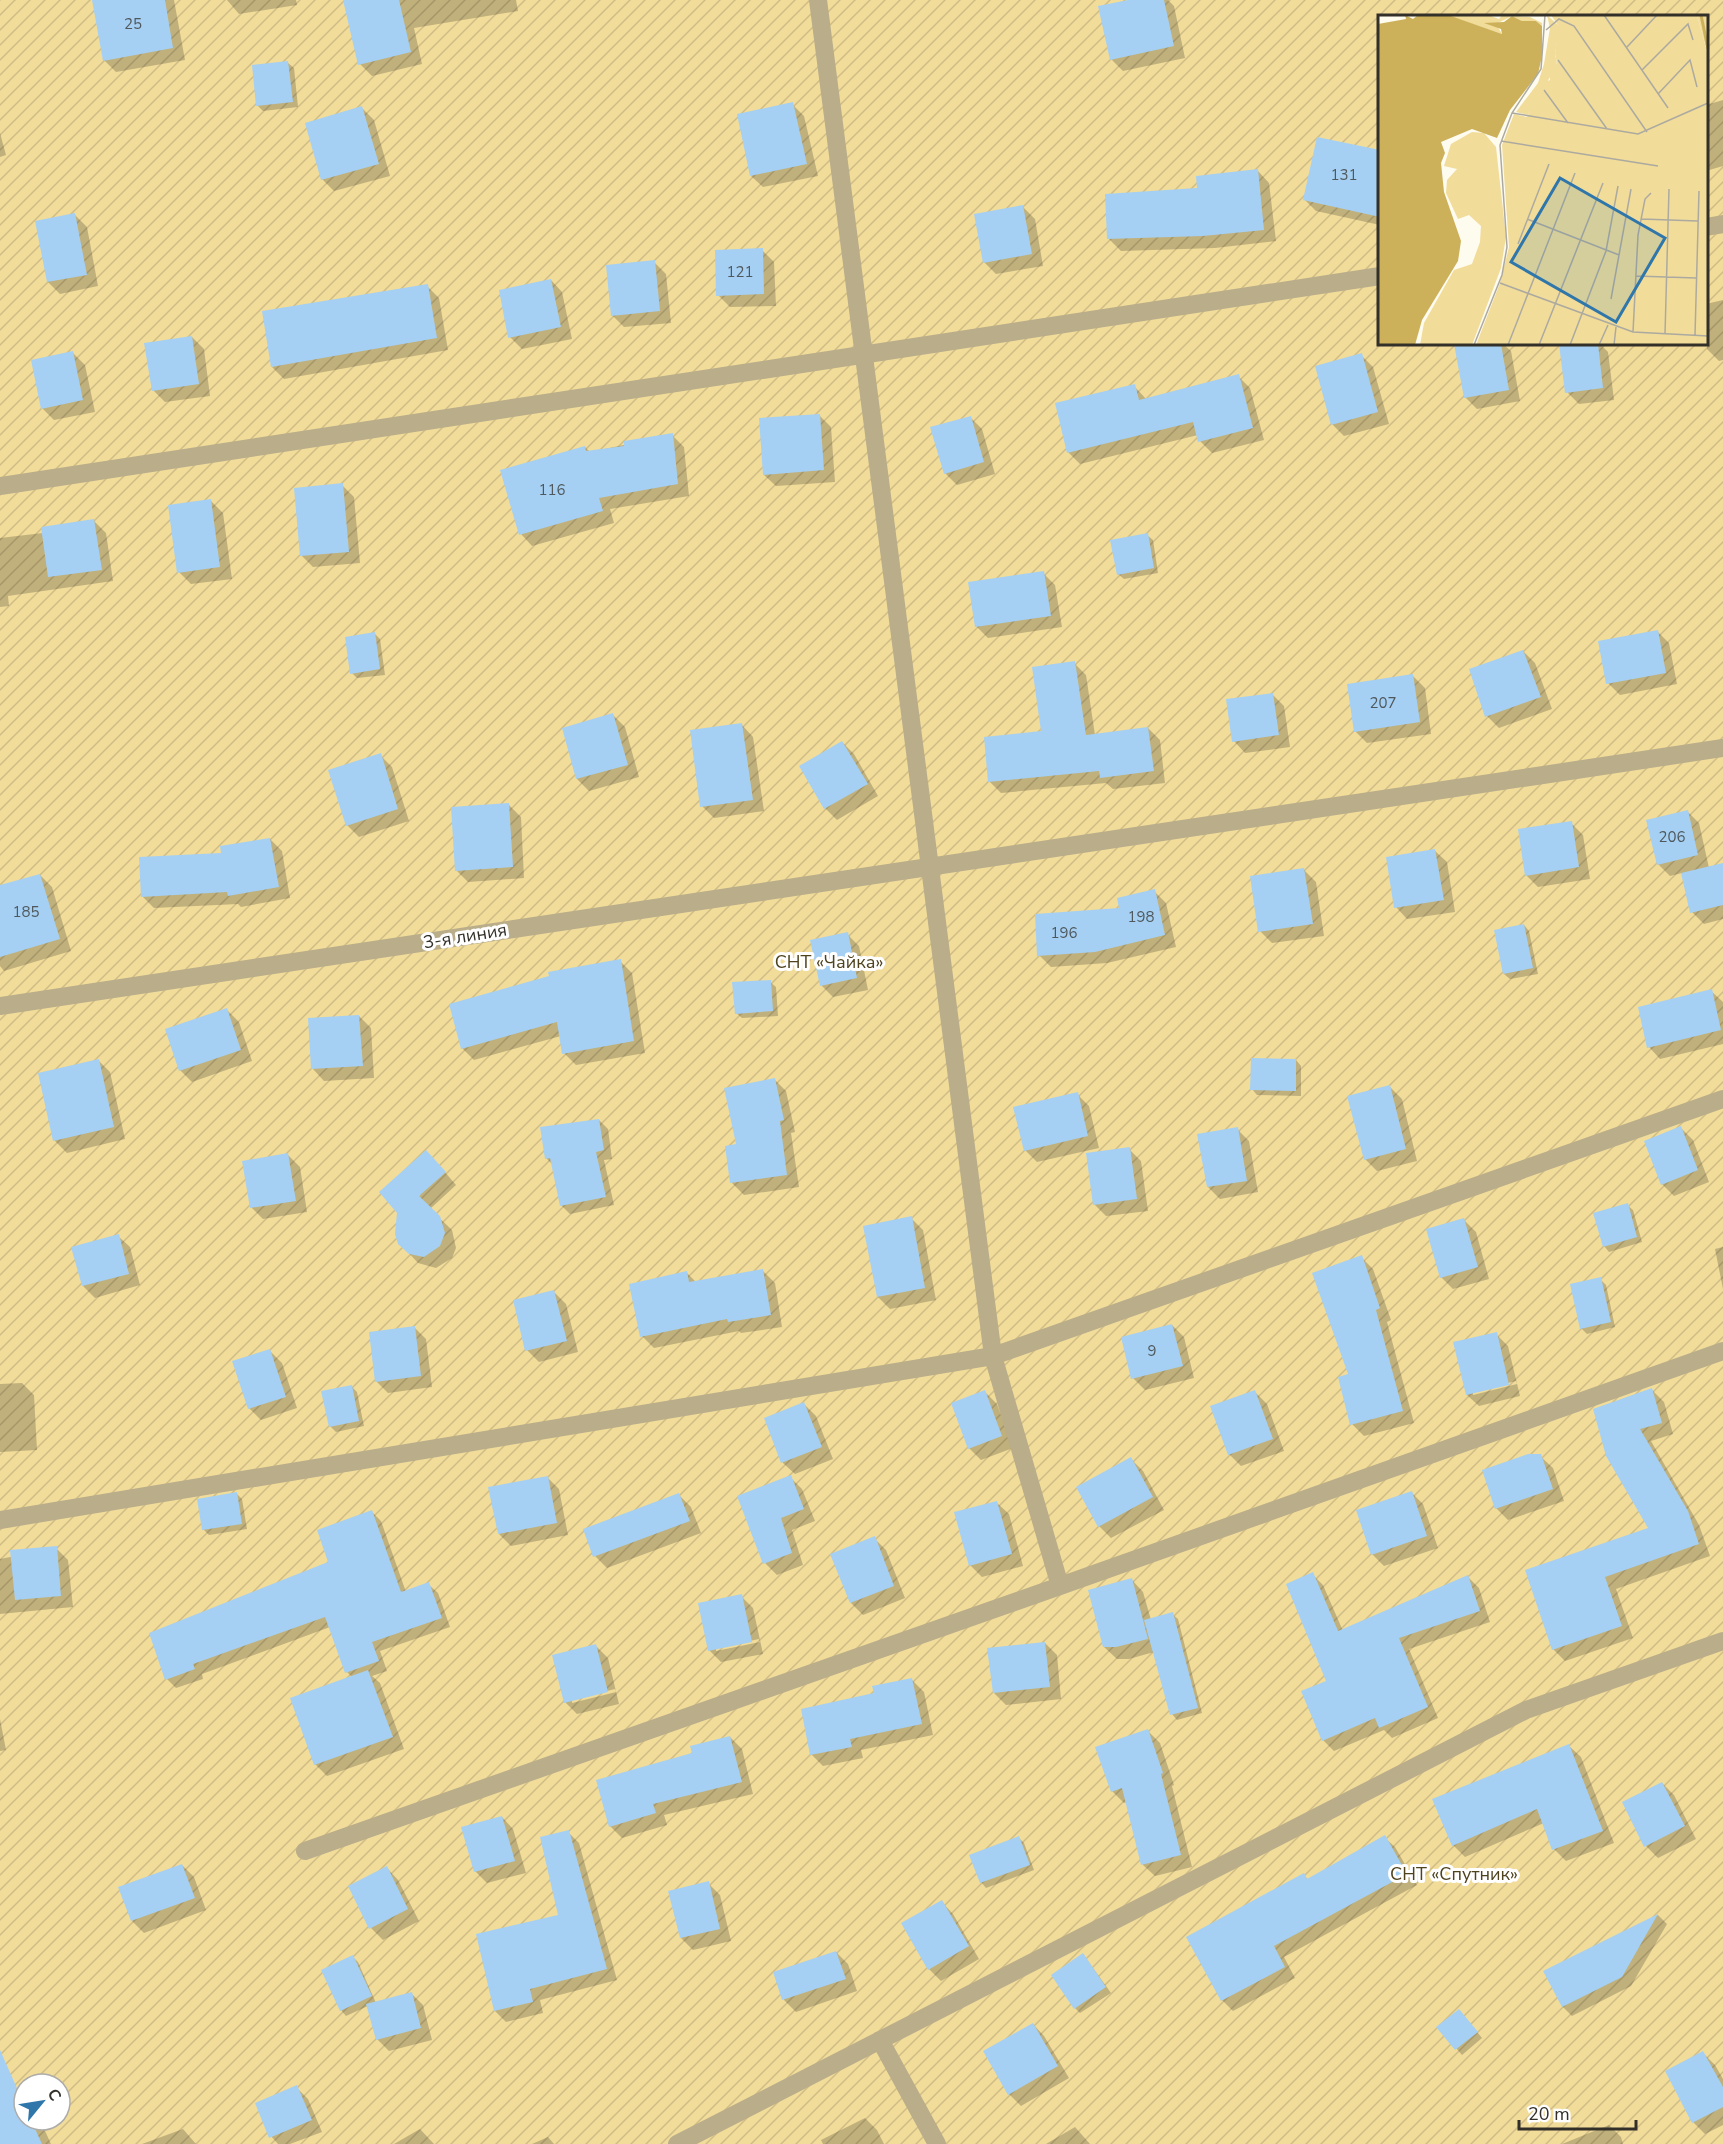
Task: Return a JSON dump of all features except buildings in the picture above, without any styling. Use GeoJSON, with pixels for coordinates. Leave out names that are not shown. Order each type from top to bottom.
{"type":"FeatureCollection","features":[{"type":"Feature","properties":{"kind":"street"},"geometry":{"type":"LineString","coordinates":[[818,0],[993,1356],[1060,1586]]}},
{"type":"Feature","properties":{"kind":"street"},"geometry":{"type":"LineString","coordinates":[[1708,227],[1723,224]]}},
{"type":"Feature","properties":{"kind":"street"},"geometry":{"type":"LineString","coordinates":[[0,486],[1378,276]]}},
{"type":"Feature","properties":{"kind":"street","name":"3-я линия"},"geometry":{"type":"LineString","coordinates":[[0,1006],[1723,747]]}},
{"type":"Feature","properties":{"kind":"street"},"geometry":{"type":"LineString","coordinates":[[0,1520],[993,1356],[1723,1099]]}},
{"type":"Feature","properties":{"kind":"street"},"geometry":{"type":"LineString","coordinates":[[305,1851],[1723,1351]]}},
{"type":"Feature","properties":{"kind":"street"},"geometry":{"type":"LineString","coordinates":[[677,2144],[1526,1710],[1723,1641]]}},
{"type":"Feature","properties":{"kind":"street"},"geometry":{"type":"LineString","coordinates":[[880,2040],[937,2144]]}},
{"type":"Feature","properties":{"kind":"green space","name":"СНТ «Чайка»"},"geometry":{"type":"Polygon","coordinates":[[[0,0],[1723,0],[1723,2144],[0,2144],[0,0]]]}},
{"type":"Feature","properties":{"kind":"park label","name":"СНТ «Спутник»"},"geometry":{"type":"Point","coordinates":[1454,1874]}}]}
